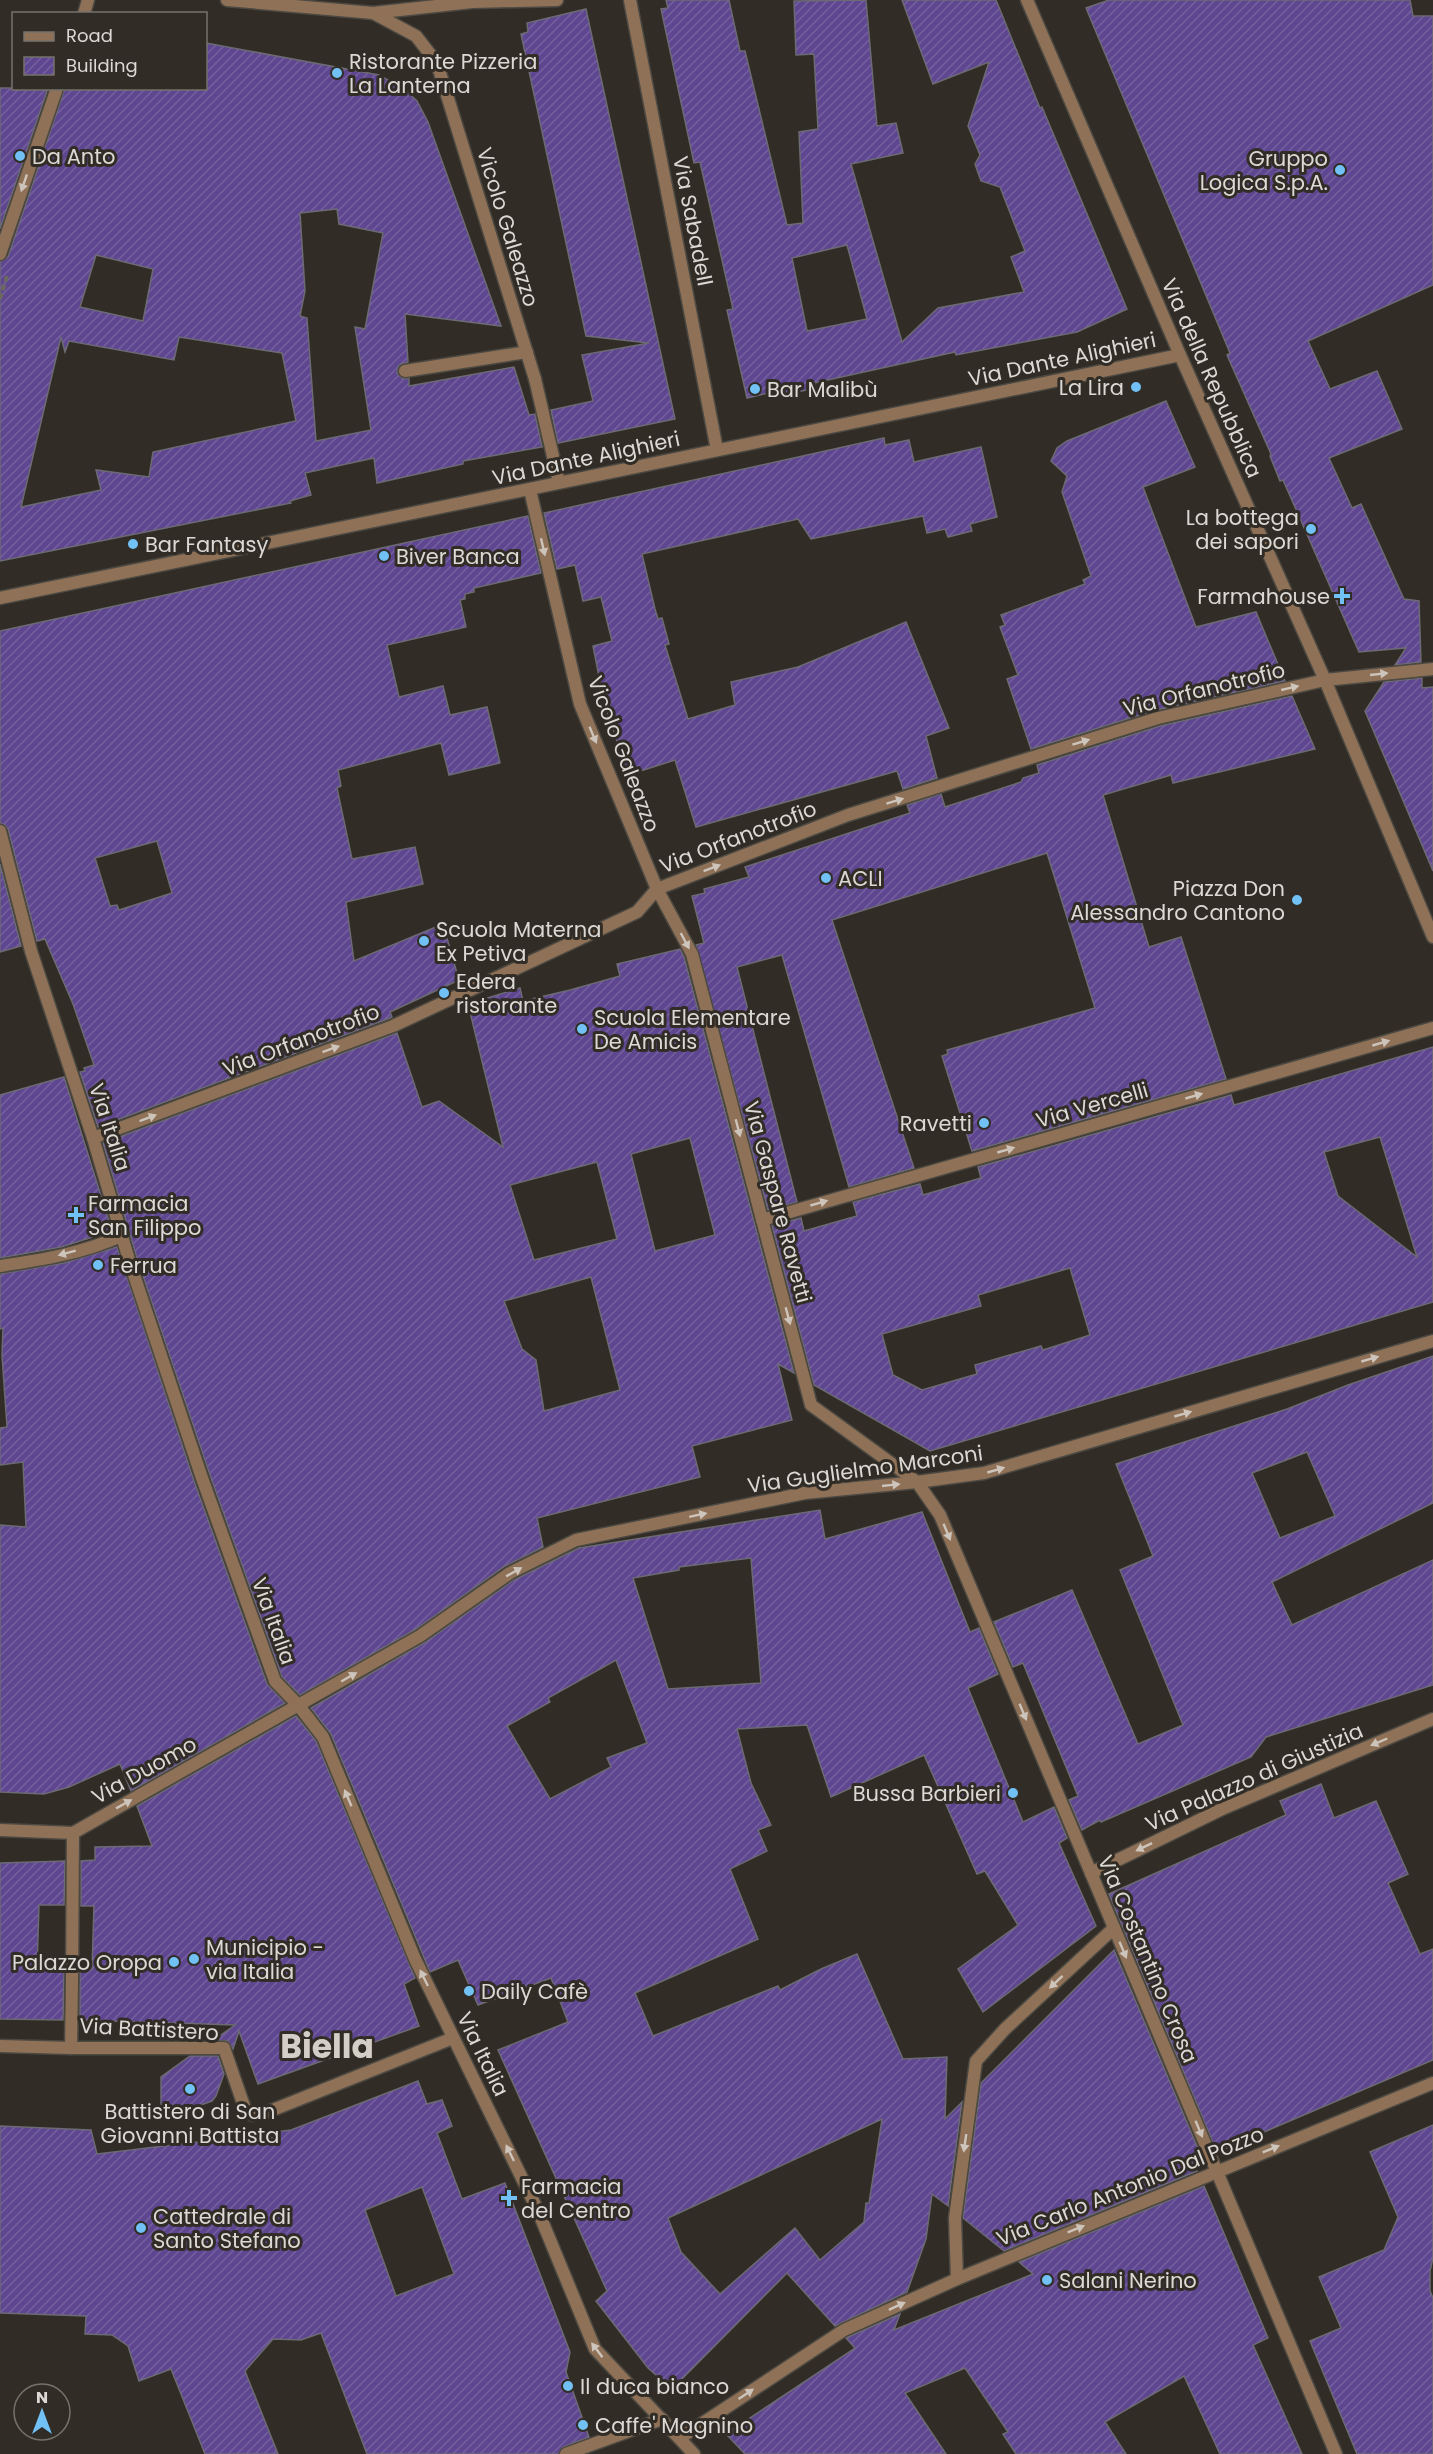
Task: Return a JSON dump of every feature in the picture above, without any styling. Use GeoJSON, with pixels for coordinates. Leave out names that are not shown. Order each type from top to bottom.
{"type":"FeatureCollection","features":[{"type":"Feature","properties":{"kind":"street"},"geometry":{"type":"LineString","coordinates":[[227,0],[374,13],[472,2],[557,0]]}},
{"type":"Feature","properties":{"kind":"street","name":"Via Sabadell"},"geometry":{"type":"LineString","coordinates":[[630,0],[717,450]]}},
{"type":"Feature","properties":{"kind":"street","name":"Via della Repubblica"},"geometry":{"type":"LineString","coordinates":[[1027,0],[1179,355],[1325,680],[1433,937]]}},
{"type":"Feature","properties":{"kind":"street","name":"Vicolo Galeazzo"},"geometry":{"type":"LineString","coordinates":[[374,13],[416,36],[437,63],[535,379],[559,482]]}},
{"type":"Feature","properties":{"kind":"street"},"geometry":{"type":"LineString","coordinates":[[0,254],[56,90]]}},
{"type":"Feature","properties":{"kind":"street"},"geometry":{"type":"LineString","coordinates":[[405,371],[527,352]]}},
{"type":"Feature","properties":{"kind":"street","name":"Via Dante Alighieri"},"geometry":{"type":"LineString","coordinates":[[0,598],[1179,355]]}},
{"type":"Feature","properties":{"kind":"street","name":"Vicolo Galeazzo"},"geometry":{"type":"LineString","coordinates":[[530,490],[580,704],[657,889]]}},
{"type":"Feature","properties":{"kind":"street","name":"Via Orfanotrofio"},"geometry":{"type":"LineString","coordinates":[[93,1138],[393,1026],[637,912],[657,889],[848,815],[1158,718],[1325,680],[1433,669]]}},
{"type":"Feature","properties":{"kind":"street","name":"Via Italia"},"geometry":{"type":"LineString","coordinates":[[0,831],[31,951],[93,1138],[129,1260],[202,1478],[275,1681],[299,1706],[323,1737],[415,1959],[538,2211],[595,2349],[694,2454]]}},
{"type":"Feature","properties":{"kind":"street","name":"Via Gaspare Ravetti"},"geometry":{"type":"LineString","coordinates":[[657,889],[692,954],[811,1405],[917,1482]]}},
{"type":"Feature","properties":{"kind":"street","name":"Via Vercelli"},"geometry":{"type":"LineString","coordinates":[[762,1220],[1433,1028]]}},
{"type":"Feature","properties":{"kind":"street"},"geometry":{"type":"LineString","coordinates":[[0,1266],[39,1261],[110,1242],[123,1235]]}},
{"type":"Feature","properties":{"kind":"street","name":"Via Guglielmo Marconi"},"geometry":{"type":"LineString","coordinates":[[299,1706],[420,1636],[510,1573],[576,1540],[805,1493],[984,1473],[1433,1341]]}},
{"type":"Feature","properties":{"kind":"street","name":"Via Costantino Crosa"},"geometry":{"type":"LineString","coordinates":[[917,1482],[940,1515],[1336,2454]]}},
{"type":"Feature","properties":{"kind":"street","name":"Via Duomo"},"geometry":{"type":"LineString","coordinates":[[73,1833],[299,1706]]}},
{"type":"Feature","properties":{"kind":"street","name":"Via Palazzo di Giustizia"},"geometry":{"type":"LineString","coordinates":[[1091,1873],[1222,1809],[1433,1719]]}},
{"type":"Feature","properties":{"kind":"street"},"geometry":{"type":"LineString","coordinates":[[0,1830],[73,1833]]}},
{"type":"Feature","properties":{"kind":"street","name":"Via Battistero"},"geometry":{"type":"LineString","coordinates":[[73,1833],[71,2048],[224,2048],[245,2109],[253,2115],[270,2111],[453,2038]]}},
{"type":"Feature","properties":{"kind":"street"},"geometry":{"type":"LineString","coordinates":[[957,2278],[956,2218],[976,2061],[1005,2029],[1114,1928]]}},
{"type":"Feature","properties":{"kind":"street"},"geometry":{"type":"LineString","coordinates":[[0,2046],[71,2048]]}},
{"type":"Feature","properties":{"kind":"street","name":"Via Carlo Antonio Dal Pozzo"},"geometry":{"type":"LineString","coordinates":[[680,2438],[844,2330],[957,2278],[1433,2083]]}},
{"type":"Feature","properties":{"kind":"street"},"geometry":{"type":"LineString","coordinates":[[566,2454],[662,2419]]}},
{"type":"Feature","properties":{"kind":"building"},"geometry":{"type":"Polygon","coordinates":[[[666,0],[729,0],[740,51],[745,51],[787,225],[803,223],[799,132],[818,129],[814,54],[796,55],[794,1],[866,0],[877,126],[896,123],[903,153],[851,164],[902,342],[938,308],[1024,292],[1011,257],[1025,251],[1000,187],[981,181],[975,164],[980,155],[968,126],[989,62],[933,84],[902,0],[996,0],[1127,309],[1077,332],[956,355],[955,352],[814,383],[816,388],[769,398],[768,393],[747,398],[727,310],[733,309],[700,162],[694,163],[661,9],[668,8],[666,0]],[[847,245],[792,258],[807,331],[867,319],[847,245]]]}},
{"type":"Feature","properties":{"kind":"building","name":"Gruppo Logica S.p.A."},"geometry":{"type":"Polygon","coordinates":[[[1109,0],[1410,0],[1413,16],[1433,16],[1433,285],[1308,341],[1330,389],[1377,371],[1402,429],[1329,458],[1352,508],[1361,504],[1404,599],[1419,601],[1421,662],[1395,665],[1406,648],[1359,652],[1283,480],[1280,481],[1271,454],[1227,355],[1230,353],[1086,8],[1109,0]]]}},
{"type":"Feature","properties":{"kind":"building"},"geometry":{"type":"Polygon","coordinates":[[[586,9],[675,419],[558,443],[551,410],[593,401],[582,355],[649,343],[586,336],[521,34],[528,32],[527,23],[586,9]]]}},
{"type":"Feature","properties":{"kind":"building"},"geometry":{"type":"Polygon","coordinates":[[[207,43],[379,75],[404,89],[417,101],[428,122],[501,326],[405,314],[408,362],[399,365],[397,373],[402,378],[409,379],[409,386],[514,367],[529,415],[535,414],[542,447],[463,461],[463,464],[377,483],[374,458],[305,473],[311,495],[290,501],[291,503],[0,561],[0,262],[8,257],[64,90],[207,90],[207,43]],[[337,209],[300,213],[305,291],[300,316],[307,318],[316,441],[371,430],[355,327],[365,329],[383,233],[339,224],[337,209]],[[96,255],[80,307],[143,321],[153,269],[96,255]],[[61,337],[21,507],[101,490],[96,470],[149,477],[153,452],[296,421],[282,353],[179,337],[174,360],[69,341],[65,352],[61,337]]]}},
{"type":"Feature","properties":{"kind":"building"},"geometry":{"type":"Polygon","coordinates":[[[0,88],[47,90],[0,229],[0,88]]]}},
{"type":"Feature","properties":{"kind":"building"},"geometry":{"type":"Polygon","coordinates":[[[1166,401],[1195,467],[1143,487],[1196,627],[1256,612],[1285,681],[1156,710],[1031,749],[1007,679],[1018,675],[1000,627],[1005,625],[1001,615],[1085,584],[1083,580],[1091,576],[1062,492],[1067,476],[1051,461],[1057,448],[1067,441],[1166,401]]]}},
{"type":"Feature","properties":{"kind":"building"},"geometry":{"type":"Polygon","coordinates":[[[884,438],[885,445],[909,440],[914,462],[981,447],[997,517],[970,524],[972,531],[948,537],[945,529],[927,533],[923,516],[811,539],[798,519],[642,554],[658,619],[662,618],[669,644],[665,645],[688,719],[735,705],[731,682],[798,667],[906,622],[949,728],[926,736],[937,778],[903,789],[897,771],[696,827],[675,760],[628,775],[604,702],[593,646],[612,641],[601,597],[583,601],[575,565],[557,569],[544,513],[884,438]]]}},
{"type":"Feature","properties":{"kind":"building"},"geometry":{"type":"Polygon","coordinates":[[[528,516],[541,573],[474,588],[474,592],[465,594],[465,599],[460,600],[466,627],[387,645],[399,697],[443,686],[450,715],[487,707],[500,763],[449,775],[441,743],[338,770],[341,786],[337,788],[352,859],[415,847],[423,884],[346,902],[354,961],[443,924],[459,980],[390,1012],[392,1017],[390,1018],[98,1127],[80,1072],[94,1065],[73,1004],[45,939],[37,941],[8,829],[0,823],[0,631],[528,516]],[[157,841],[95,858],[110,906],[117,905],[119,910],[172,893],[157,841]]]}},
{"type":"Feature","properties":{"kind":"building"},"geometry":{"type":"Polygon","coordinates":[[[1422,678],[1422,688],[1433,687],[1433,871],[1365,711],[1384,682],[1422,678]]]}},
{"type":"Feature","properties":{"kind":"building"},"geometry":{"type":"Polygon","coordinates":[[[1292,696],[1315,749],[1173,783],[1171,775],[1103,795],[1149,947],[1181,937],[1226,1079],[972,1151],[942,1056],[948,1054],[947,1050],[1095,1008],[1047,853],[832,920],[914,1168],[849,1187],[782,955],[737,967],[797,1202],[768,1210],[696,945],[704,943],[692,896],[705,893],[704,889],[749,877],[745,867],[910,813],[907,805],[941,794],[945,807],[1021,782],[1023,778],[1039,773],[1037,765],[1160,726],[1292,696]]]}},
{"type":"Feature","properties":{"kind":"building"},"geometry":{"type":"Polygon","coordinates":[[[0,864],[21,946],[0,952],[0,864]]]}},
{"type":"Feature","properties":{"kind":"building"},"geometry":{"type":"Polygon","coordinates":[[[680,949],[684,957],[794,1373],[778,1364],[792,1420],[692,1446],[700,1477],[537,1518],[543,1547],[505,1566],[416,1629],[300,1695],[282,1677],[210,1475],[137,1258],[103,1143],[397,1033],[422,1107],[439,1101],[503,1147],[468,1004],[520,988],[523,1001],[570,990],[620,976],[617,964],[680,949]],[[690,1138],[631,1154],[655,1251],[715,1235],[690,1138]],[[597,1162],[510,1185],[534,1260],[617,1239],[597,1162]],[[591,1277],[504,1301],[522,1349],[536,1360],[544,1411],[620,1390],[591,1277]]]}},
{"type":"Feature","properties":{"kind":"building"},"geometry":{"type":"Polygon","coordinates":[[[1433,1047],[1433,1302],[930,1451],[814,1385],[772,1226],[801,1218],[804,1231],[857,1216],[853,1202],[920,1184],[923,1195],[981,1178],[978,1167],[1231,1095],[1234,1105],[1433,1047]],[[1380,1137],[1324,1152],[1338,1196],[1417,1257],[1380,1137]],[[1070,1268],[978,1295],[981,1306],[882,1334],[893,1375],[922,1390],[977,1374],[975,1365],[1041,1346],[1043,1350],[1090,1335],[1070,1268]]]}},
{"type":"Feature","properties":{"kind":"building"},"geometry":{"type":"Polygon","coordinates":[[[64,1077],[112,1231],[61,1247],[0,1258],[0,1095],[64,1077]]]}},
{"type":"Feature","properties":{"kind":"building"},"geometry":{"type":"Polygon","coordinates":[[[117,1247],[194,1481],[267,1684],[285,1703],[131,1791],[120,1764],[69,1787],[44,1794],[0,1792],[0,1525],[26,1527],[23,1462],[0,1465],[0,1428],[7,1427],[2,1355],[3,1328],[0,1329],[0,1274],[64,1263],[117,1247]]]}},
{"type":"Feature","properties":{"kind":"building"},"geometry":{"type":"Polygon","coordinates":[[[1433,1356],[1433,1503],[1272,1582],[1292,1625],[1433,1560],[1433,1685],[1266,1737],[1251,1757],[1101,1822],[1100,1820],[1082,1830],[1069,1800],[1078,1796],[1023,1663],[1013,1667],[994,1622],[1072,1590],[1138,1744],[1183,1725],[1120,1570],[1153,1556],[1116,1464],[1287,1409],[1433,1356]],[[1307,1452],[1252,1473],[1280,1538],[1335,1516],[1307,1452]]]}},
{"type":"Feature","properties":{"kind":"building"},"geometry":{"type":"Polygon","coordinates":[[[820,1510],[825,1539],[922,1512],[970,1632],[979,1628],[998,1674],[968,1688],[1023,1822],[1054,1807],[1067,1838],[1059,1843],[1096,1926],[983,2012],[958,1969],[1018,1925],[985,1871],[977,1874],[924,1755],[831,1797],[807,1725],[737,1729],[751,1783],[771,1825],[758,1830],[767,1851],[730,1869],[758,1939],[635,1993],[653,2036],[778,1986],[780,1990],[857,1954],[903,2059],[947,2057],[945,2119],[962,2102],[948,2206],[932,2194],[926,2239],[907,2292],[835,2326],[787,2273],[672,2389],[648,2368],[596,2301],[607,2291],[498,2050],[568,2022],[551,1978],[478,2005],[458,1960],[430,1972],[331,1734],[311,1708],[424,1643],[514,1580],[579,1548],[820,1510]],[[751,1558],[679,1567],[679,1570],[633,1578],[668,1689],[761,1683],[751,1558]],[[616,1660],[548,1698],[550,1702],[507,1726],[550,1799],[611,1767],[607,1758],[647,1743],[616,1660]],[[882,2119],[668,2218],[681,2252],[720,2294],[795,2228],[820,2260],[864,2222],[882,2119]]]}},
{"type":"Feature","properties":{"kind":"building"},"geometry":{"type":"Polygon","coordinates":[[[296,1716],[316,1741],[415,1978],[404,1984],[419,2026],[258,2084],[239,2031],[233,2049],[228,2041],[214,2040],[235,2025],[80,2020],[80,1969],[92,1969],[94,1906],[81,1906],[81,1861],[95,1860],[95,1847],[152,1846],[137,1806],[296,1716]]]}},
{"type":"Feature","properties":{"kind":"building"},"geometry":{"type":"Polygon","coordinates":[[[1321,1784],[1334,1818],[1376,1801],[1408,1874],[1388,1883],[1420,1954],[1433,1949],[1433,2060],[1217,2152],[1109,1894],[1286,1815],[1280,1801],[1321,1784]]]}},
{"type":"Feature","properties":{"kind":"building"},"geometry":{"type":"Polygon","coordinates":[[[65,1861],[64,1905],[39,1905],[37,1969],[64,1969],[63,2020],[0,2019],[0,1863],[65,1861]]]}},
{"type":"Feature","properties":{"kind":"building"},"geometry":{"type":"Polygon","coordinates":[[[1114,1950],[1202,2158],[1193,2162],[1197,2171],[1004,2251],[963,2218],[981,2083],[1114,1950]]]}},
{"type":"Feature","properties":{"kind":"building","name":"Battistero di San Giovanni Battista"},"geometry":{"type":"Polygon","coordinates":[[[190,2056],[218,2056],[224,2074],[216,2096],[212,2101],[161,2119],[161,2077],[190,2056]]]}},
{"type":"Feature","properties":{"kind":"building"},"geometry":{"type":"Polygon","coordinates":[[[418,2081],[427,2104],[442,2100],[452,2126],[437,2133],[462,2199],[505,2183],[570,2352],[566,2372],[589,2437],[563,2447],[558,2454],[367,2454],[321,2333],[301,2340],[273,2339],[245,2371],[278,2454],[205,2454],[171,2369],[139,2381],[128,2346],[112,2335],[85,2334],[86,2316],[0,2313],[0,2126],[91,2130],[97,2154],[239,2137],[277,2138],[275,2132],[291,2130],[418,2081]],[[422,2187],[365,2210],[396,2296],[454,2274],[422,2187]]]}},
{"type":"Feature","properties":{"kind":"building"},"geometry":{"type":"Polygon","coordinates":[[[1433,2125],[1433,2258],[1430,2271],[1430,2291],[1433,2298],[1433,2454],[1357,2454],[1310,2341],[1341,2328],[1319,2277],[1384,2250],[1398,2217],[1370,2152],[1433,2125]]]}},
{"type":"Feature","properties":{"kind":"building"},"geometry":{"type":"Polygon","coordinates":[[[1204,2186],[1268,2338],[1253,2345],[1302,2454],[1220,2454],[1184,2376],[1105,2422],[1126,2454],[1016,2454],[1003,2434],[1008,2432],[965,2368],[905,2393],[946,2454],[745,2454],[726,2434],[855,2348],[846,2338],[900,2314],[894,2330],[1033,2274],[1019,2262],[1204,2186]]]}},
{"type":"Feature","properties":{"kind":"place","name":"Ristorante Pizzeria La Lanterna"},"geometry":{"type":"Point","coordinates":[337,73]}},
{"type":"Feature","properties":{"kind":"place","name":"Da Anto"},"geometry":{"type":"Point","coordinates":[20,156]}},
{"type":"Feature","properties":{"kind":"place","name":"Gruppo Logica S.p.A."},"geometry":{"type":"Point","coordinates":[1340,170]}},
{"type":"Feature","properties":{"kind":"place","name":"La Lira"},"geometry":{"type":"Point","coordinates":[1136,387]}},
{"type":"Feature","properties":{"kind":"place","name":"Bar Malibù"},"geometry":{"type":"Point","coordinates":[755,389]}},
{"type":"Feature","properties":{"kind":"place","name":"La bottega dei sapori"},"geometry":{"type":"Point","coordinates":[1311,529]}},
{"type":"Feature","properties":{"kind":"place","name":"Bar Fantasy"},"geometry":{"type":"Point","coordinates":[133,544]}},
{"type":"Feature","properties":{"kind":"place","name":"Biver Banca"},"geometry":{"type":"Point","coordinates":[384,556]}},
{"type":"Feature","properties":{"kind":"place","name":"Farmahouse"},"geometry":{"type":"Point","coordinates":[1342,596]}},
{"type":"Feature","properties":{"kind":"place","name":"ACLI"},"geometry":{"type":"Point","coordinates":[826,878]}},
{"type":"Feature","properties":{"kind":"place","name":"Piazza Don Alessandro Cantono"},"geometry":{"type":"Point","coordinates":[1297,900]}},
{"type":"Feature","properties":{"kind":"place","name":"Scuola Materna Ex Petiva"},"geometry":{"type":"Point","coordinates":[424,941]}},
{"type":"Feature","properties":{"kind":"place","name":"Edera ristorante"},"geometry":{"type":"Point","coordinates":[444,993]}},
{"type":"Feature","properties":{"kind":"place","name":"Scuola Elementare De Amicis"},"geometry":{"type":"Point","coordinates":[582,1029]}},
{"type":"Feature","properties":{"kind":"place","name":"Ravetti"},"geometry":{"type":"Point","coordinates":[984,1123]}},
{"type":"Feature","properties":{"kind":"place","name":"Farmacia San Filippo"},"geometry":{"type":"Point","coordinates":[76,1215]}},
{"type":"Feature","properties":{"kind":"place","name":"Ferrua"},"geometry":{"type":"Point","coordinates":[98,1265]}},
{"type":"Feature","properties":{"kind":"place","name":"Bussa Barbieri"},"geometry":{"type":"Point","coordinates":[1013,1793]}},
{"type":"Feature","properties":{"kind":"place","name":"Municipio - via Italia"},"geometry":{"type":"Point","coordinates":[194,1959]}},
{"type":"Feature","properties":{"kind":"place","name":"Palazzo Oropa"},"geometry":{"type":"Point","coordinates":[174,1962]}},
{"type":"Feature","properties":{"kind":"place","name":"Daily Cafè"},"geometry":{"type":"Point","coordinates":[469,1991]}},
{"type":"Feature","properties":{"kind":"place","name":"Battistero di San Giovanni Battista"},"geometry":{"type":"Point","coordinates":[190,2089]}},
{"type":"Feature","properties":{"kind":"place","name":"Farmacia del Centro"},"geometry":{"type":"Point","coordinates":[509,2198]}},
{"type":"Feature","properties":{"kind":"place","name":"Cattedrale di Santo Stefano"},"geometry":{"type":"Point","coordinates":[141,2228]}},
{"type":"Feature","properties":{"kind":"place","name":"Salani Nerino"},"geometry":{"type":"Point","coordinates":[1047,2280]}},
{"type":"Feature","properties":{"kind":"place","name":"Il duca bianco"},"geometry":{"type":"Point","coordinates":[568,2386]}},
{"type":"Feature","properties":{"kind":"place","name":"Caffe' Magnino"},"geometry":{"type":"Point","coordinates":[583,2425]}},
{"type":"Feature","properties":{"kind":"district","name":"Biella"},"geometry":{"type":"Point","coordinates":[327,2046]}}]}
